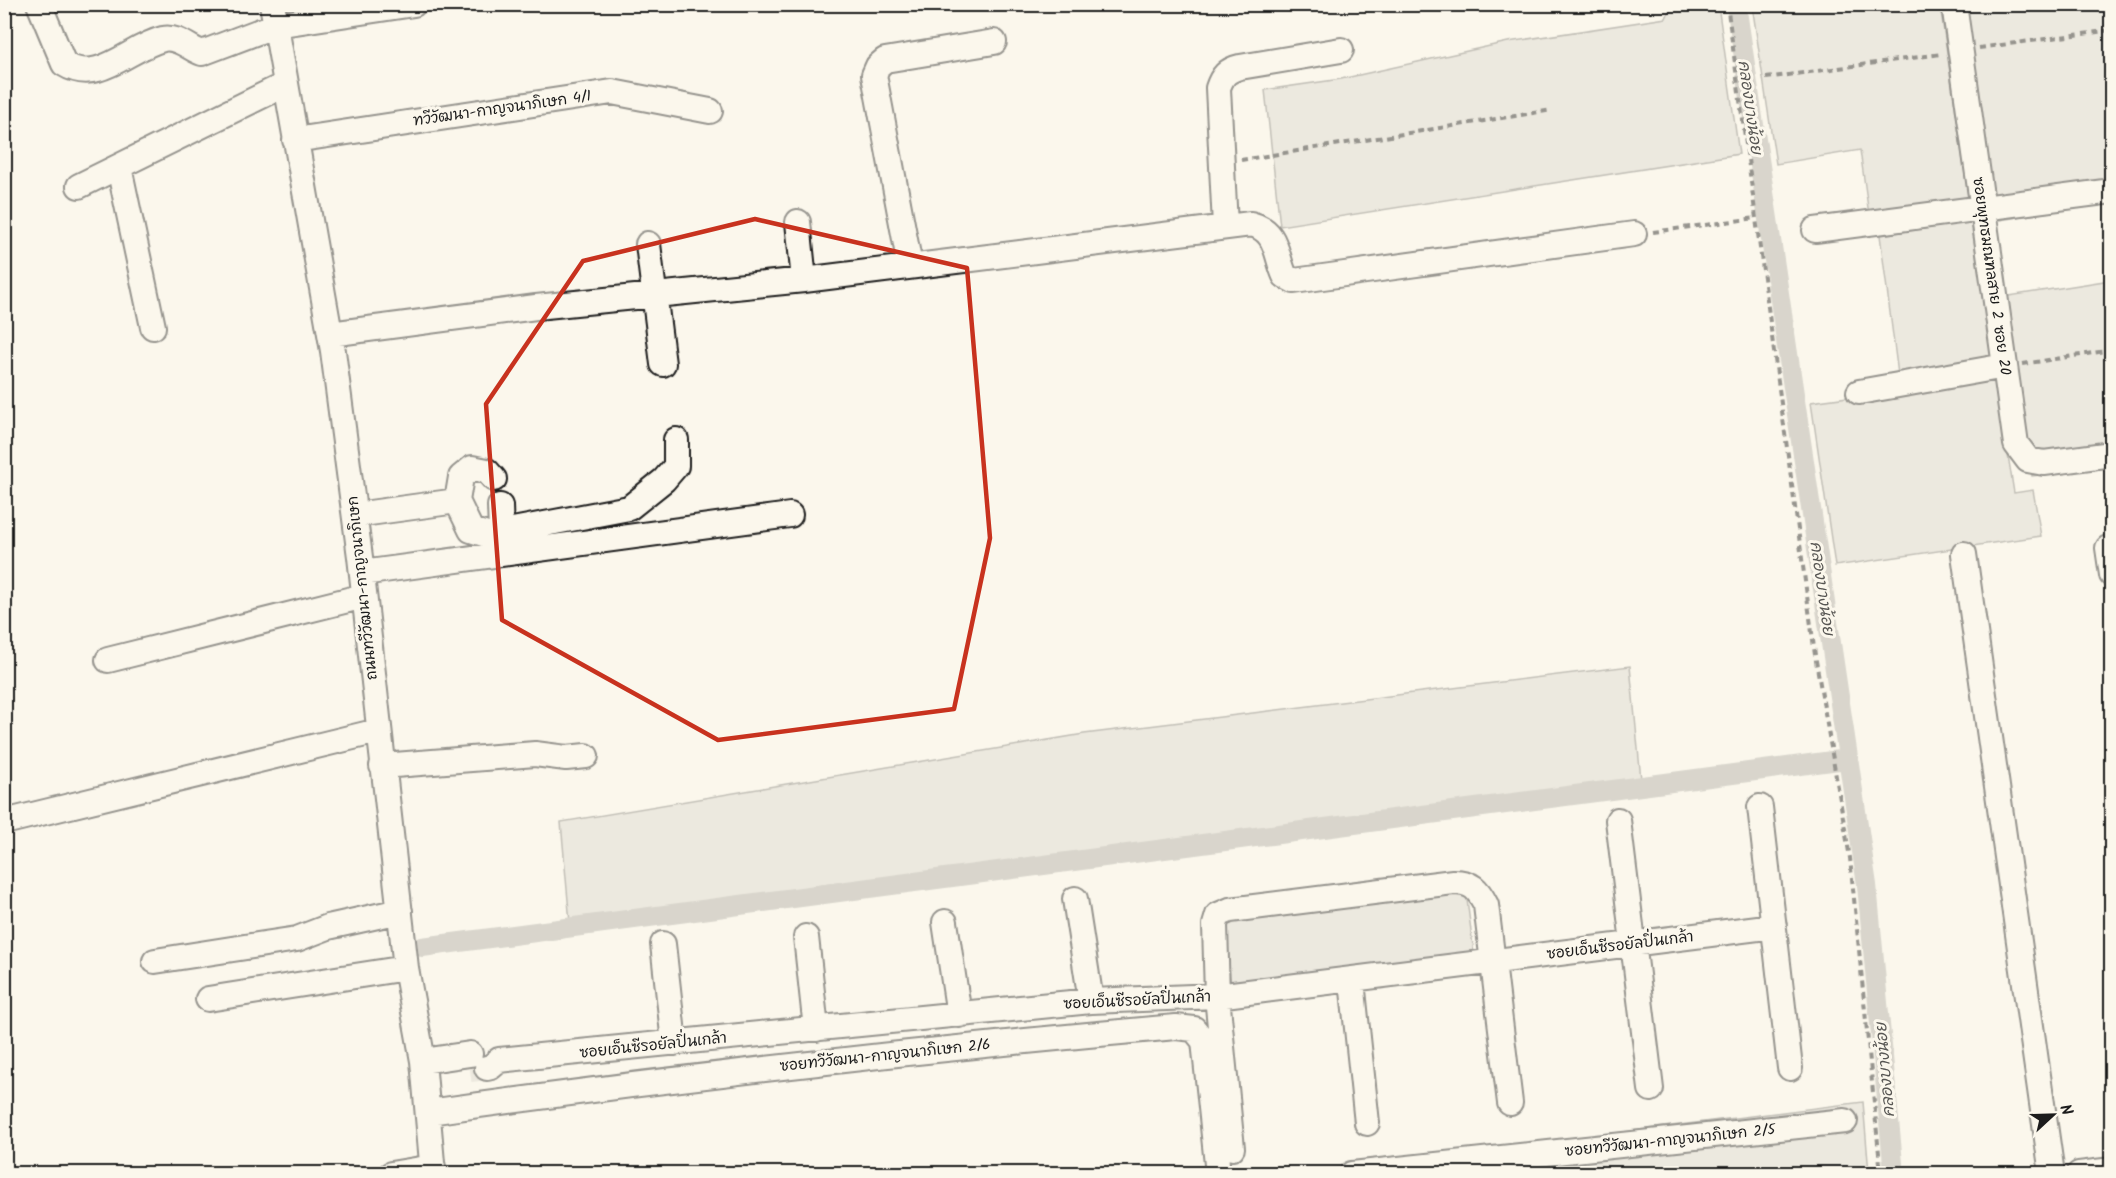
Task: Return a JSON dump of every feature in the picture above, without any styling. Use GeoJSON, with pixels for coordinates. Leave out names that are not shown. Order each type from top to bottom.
{"type":"FeatureCollection","features":[{"type":"Feature","properties":{"kind":"street"},"geometry":{"type":"LineString","coordinates":[[39,4],[64,64],[81,72],[96,70],[165,39],[184,42],[202,53],[274,15],[414,4]]}},
{"type":"Feature","properties":{"kind":"street","name":"ซอยพุทธมณฑลสาย 2 ซอย 20"},"geometry":{"type":"LineString","coordinates":[[1954,4],[2016,444],[2028,460],[2044,463],[2112,454]]}},
{"type":"Feature","properties":{"kind":"street","name":"ถนนทวีวัฒนา-กาญจนาภิเษก"},"geometry":{"type":"LineString","coordinates":[[274,15],[284,85],[330,334],[355,515],[406,968],[424,1069],[433,1170]]}},
{"type":"Feature","properties":{"kind":"street"},"geometry":{"type":"LineString","coordinates":[[910,266],[874,75],[878,66],[885,60],[994,42]]}},
{"type":"Feature","properties":{"kind":"street"},"geometry":{"type":"LineString","coordinates":[[1225,226],[1218,88],[1225,74],[1240,67],[1341,50]]}},
{"type":"Feature","properties":{"kind":"street"},"geometry":{"type":"LineString","coordinates":[[79,186],[284,85]]}},
{"type":"Feature","properties":{"kind":"street","name":"ทวีวัฒนา-กาญจนาภิเษก 4/1"},"geometry":{"type":"LineString","coordinates":[[295,140],[612,92],[710,111]]}},
{"type":"Feature","properties":{"kind":"street"},"geometry":{"type":"LineString","coordinates":[[119,167],[153,327]]}},
{"type":"Feature","properties":{"kind":"street"},"geometry":{"type":"LineString","coordinates":[[1815,231],[2112,191]]}},
{"type":"Feature","properties":{"kind":"street"},"geometry":{"type":"LineString","coordinates":[[798,222],[804,280]]}},
{"type":"Feature","properties":{"kind":"street"},"geometry":{"type":"LineString","coordinates":[[330,334],[656,295],[804,280],[1251,224],[1268,232],[1274,240],[1285,276],[1294,281],[1634,234]]}},
{"type":"Feature","properties":{"kind":"street"},"geometry":{"type":"LineString","coordinates":[[648,244],[663,363]]}},
{"type":"Feature","properties":{"kind":"street"},"geometry":{"type":"LineString","coordinates":[[1859,392],[2005,366]]}},
{"type":"Feature","properties":{"kind":"street"},"geometry":{"type":"LineString","coordinates":[[494,479],[487,471],[472,468],[461,477],[458,501],[471,530],[487,535],[629,508],[664,480],[676,466],[676,440]]}},
{"type":"Feature","properties":{"kind":"street"},"geometry":{"type":"LineString","coordinates":[[355,515],[458,501]]}},
{"type":"Feature","properties":{"kind":"street"},"geometry":{"type":"LineString","coordinates":[[500,506],[501,532]]}},
{"type":"Feature","properties":{"kind":"street"},"geometry":{"type":"LineString","coordinates":[[108,660],[363,584],[790,514]]}},
{"type":"Feature","properties":{"kind":"street"},"geometry":{"type":"LineString","coordinates":[[2108,548],[2112,575]]}},
{"type":"Feature","properties":{"kind":"street"},"geometry":{"type":"LineString","coordinates":[[1964,554],[2052,1173]]}},
{"type":"Feature","properties":{"kind":"street"},"geometry":{"type":"LineString","coordinates":[[4,822],[378,731]]}},
{"type":"Feature","properties":{"kind":"street"},"geometry":{"type":"LineString","coordinates":[[382,766],[535,754],[566,758],[586,756]]}},
{"type":"Feature","properties":{"kind":"street"},"geometry":{"type":"LineString","coordinates":[[1760,807],[1790,1068]]}},
{"type":"Feature","properties":{"kind":"street"},"geometry":{"type":"LineString","coordinates":[[1618,820],[1651,1089]]}},
{"type":"Feature","properties":{"kind":"street"},"geometry":{"type":"LineString","coordinates":[[1232,1148],[1217,996],[1215,925],[1218,915],[1230,910],[1465,882],[1478,890],[1486,905],[1510,1103]]}},
{"type":"Feature","properties":{"kind":"street"},"geometry":{"type":"LineString","coordinates":[[1075,899],[1091,1001]]}},
{"type":"Feature","properties":{"kind":"street"},"geometry":{"type":"LineString","coordinates":[[154,961],[297,939],[328,927],[400,911]]}},
{"type":"Feature","properties":{"kind":"street"},"geometry":{"type":"LineString","coordinates":[[945,922],[958,1014]]}},
{"type":"Feature","properties":{"kind":"street","name":"ซอยเอ็นซีรอยัลปิ่นเกล้า"},"geometry":{"type":"LineString","coordinates":[[424,1069],[482,1061],[1091,1001],[1217,996],[1352,981],[1491,960],[1774,926]]}},
{"type":"Feature","properties":{"kind":"street"},"geometry":{"type":"LineString","coordinates":[[806,937],[816,1029]]}},
{"type":"Feature","properties":{"kind":"street"},"geometry":{"type":"LineString","coordinates":[[663,944],[674,1043]]}},
{"type":"Feature","properties":{"kind":"street"},"geometry":{"type":"LineString","coordinates":[[208,999],[406,968]]}},
{"type":"Feature","properties":{"kind":"street"},"geometry":{"type":"LineString","coordinates":[[1352,981],[1367,1123]]}},
{"type":"Feature","properties":{"kind":"street","name":"ซอยทวีวัฒนา-กาญจนาภิเษก 2/6"},"geometry":{"type":"LineString","coordinates":[[429,1112],[642,1082],[919,1050],[1176,1028],[1194,1029],[1204,1041],[1218,1173]]}},
{"type":"Feature","properties":{"kind":"street","name":"ซอยทวีวัฒนา-กาญจนาภิเษก 2/5"},"geometry":{"type":"LineString","coordinates":[[1352,1173],[1845,1121]]}},
{"type":"Feature","properties":{"kind":"street"},"geometry":{"type":"LineString","coordinates":[[391,1173],[433,1170]]}},
{"type":"Feature","properties":{"kind":"street"},"geometry":{"type":"LineString","coordinates":[[2079,1173],[2112,1170]]}},
{"type":"Feature","properties":{"kind":"path"},"geometry":{"type":"LineString","coordinates":[[1727,4],[1815,655],[1850,858],[1881,1173]]}},
{"type":"Feature","properties":{"kind":"path"},"geometry":{"type":"LineString","coordinates":[[1222,163],[1552,110]]}},
{"type":"Feature","properties":{"kind":"path"},"geometry":{"type":"LineString","coordinates":[[1634,234],[1756,218]]}},
{"type":"Feature","properties":{"kind":"path"},"geometry":{"type":"LineString","coordinates":[[2005,366],[2112,350]]}},
{"type":"Feature","properties":{"kind":"highlighted area"},"geometry":{"type":"Polygon","coordinates":[[[755,219],[967,268],[990,538],[954,709],[718,740],[502,620],[486,404],[583,261],[755,219]]]}},
{"type":"Feature","properties":{"kind":"shaded area"},"geometry":{"type":"Polygon","coordinates":[[[1672,5],[1718,5],[1739,154],[1280,226],[1265,90],[1341,79],[1508,42],[1666,18],[1672,5]]]}},
{"type":"Feature","properties":{"kind":"shaded area"},"geometry":{"type":"Polygon","coordinates":[[[1752,5],[1940,5],[1969,202],[1869,215],[1860,150],[1776,164],[1752,5]]]}},
{"type":"Feature","properties":{"kind":"shaded area"},"geometry":{"type":"Polygon","coordinates":[[[1966,5],[2111,5],[2111,202],[1994,221],[1966,5]]]}},
{"type":"Feature","properties":{"kind":"shaded area"},"geometry":{"type":"Polygon","coordinates":[[[1971,222],[2014,493],[2033,490],[2041,536],[1835,566],[1811,402],[1900,390],[1880,235],[1971,222]]]}},
{"type":"Feature","properties":{"kind":"shaded area"},"geometry":{"type":"Polygon","coordinates":[[[2111,280],[2111,467],[2032,476],[2002,297],[2111,280]]]}},
{"type":"Feature","properties":{"kind":"shaded area"},"geometry":{"type":"Polygon","coordinates":[[[1630,666],[1642,790],[571,934],[561,822],[1084,734],[1630,666]]]}},
{"type":"Feature","properties":{"kind":"shaded area"},"geometry":{"type":"Polygon","coordinates":[[[1466,892],[1474,954],[1231,984],[1223,921],[1466,892]]]}},
{"type":"Feature","properties":{"kind":"shaded area"},"geometry":{"type":"Polygon","coordinates":[[[1863,1102],[1869,1173],[1287,1174],[1863,1102]]]}},
{"type":"Feature","properties":{"kind":"waterway","name":"คลองบางน้อย"},"geometry":{"type":"LineString","coordinates":[[1736,4],[1867,885],[1894,1174]]}},
{"type":"Feature","properties":{"kind":"waterway"},"geometry":{"type":"LineString","coordinates":[[422,947],[1847,759]]}},
{"type":"Feature","properties":{"kind":"tunnel"},"geometry":{"type":"LineString","coordinates":[[470,1070],[487,1068]]}}]}
